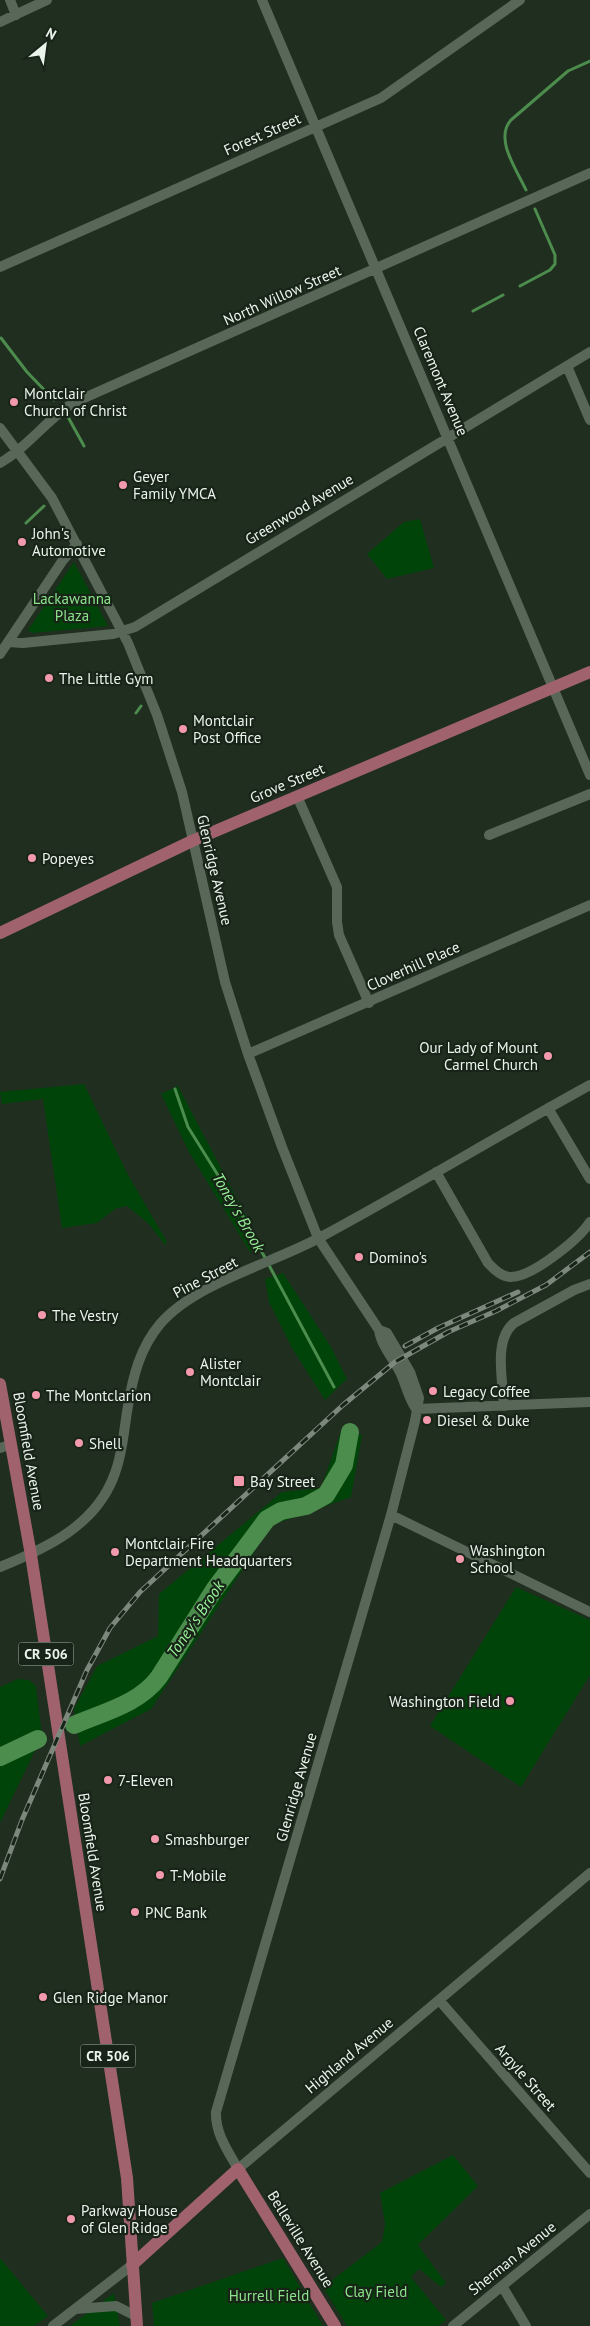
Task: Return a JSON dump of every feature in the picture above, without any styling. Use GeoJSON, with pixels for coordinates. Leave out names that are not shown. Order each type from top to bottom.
{"type":"FeatureCollection","features":[{"type":"Feature","properties":{"kind":"main road","name":"Grove Street"},"geometry":{"type":"LineString","coordinates":[[0,933],[192,841],[590,672]]}},
{"type":"Feature","properties":{"kind":"main road","name":"Bloomfield Avenue"},"geometry":{"type":"LineString","coordinates":[[0,1384],[5,1447],[31,1554],[127,2178],[137,2321]]}},
{"type":"Feature","properties":{"kind":"main road","name":"Highland Avenue"},"geometry":{"type":"LineString","coordinates":[[132,2265],[238,2169]]}},
{"type":"Feature","properties":{"kind":"main road","name":"Belleville Avenue"},"geometry":{"type":"LineString","coordinates":[[238,2169],[336,2326]]}},
{"type":"Feature","properties":{"kind":"street"},"geometry":{"type":"LineString","coordinates":[[10,0],[16,14]]}},
{"type":"Feature","properties":{"kind":"street"},"geometry":{"type":"LineString","coordinates":[[0,22],[47,0]]}},
{"type":"Feature","properties":{"kind":"street","name":"Claremont Avenue"},"geometry":{"type":"LineString","coordinates":[[262,0],[590,775]]}},
{"type":"Feature","properties":{"kind":"street","name":"Forest Street"},"geometry":{"type":"LineString","coordinates":[[0,267],[381,98],[520,0]]}},
{"type":"Feature","properties":{"kind":"street","name":"North Willow Street"},"geometry":{"type":"LineString","coordinates":[[0,463],[18,451],[53,418],[73,403],[377,270],[590,173]]}},
{"type":"Feature","properties":{"kind":"street","name":"Greenwood Avenue"},"geometry":{"type":"LineString","coordinates":[[8,642],[23,643],[123,632],[590,352]]}},
{"type":"Feature","properties":{"kind":"street"},"geometry":{"type":"LineString","coordinates":[[567,366],[590,420]]}},
{"type":"Feature","properties":{"kind":"street","name":"Glenridge Avenue"},"geometry":{"type":"LineString","coordinates":[[0,428],[52,498],[123,632],[157,715],[182,792],[225,982],[248,1054],[318,1238],[379,1330],[380,1339],[395,1362],[410,1400],[416,1409],[391,1515],[216,2112],[216,2123],[219,2132],[238,2169]]}},
{"type":"Feature","properties":{"kind":"street"},"geometry":{"type":"LineString","coordinates":[[0,654],[63,560],[77,544]]}},
{"type":"Feature","properties":{"kind":"street"},"geometry":{"type":"LineString","coordinates":[[489,835],[590,794]]}},
{"type":"Feature","properties":{"kind":"street"},"geometry":{"type":"LineString","coordinates":[[297,796],[337,887],[339,935],[369,1002]]}},
{"type":"Feature","properties":{"kind":"street","name":"Cloverhill Place"},"geometry":{"type":"LineString","coordinates":[[248,1054],[590,905]]}},
{"type":"Feature","properties":{"kind":"street","name":"Pine Street"},"geometry":{"type":"LineString","coordinates":[[0,1567],[50,1545],[77,1527],[95,1508],[108,1489],[118,1464],[135,1371],[140,1356],[157,1329],[172,1312],[186,1301],[318,1238],[590,1085]]}},
{"type":"Feature","properties":{"kind":"street"},"geometry":{"type":"LineString","coordinates":[[548,1108],[590,1179]]}},
{"type":"Feature","properties":{"kind":"street"},"geometry":{"type":"LineString","coordinates":[[436,1172],[494,1270],[510,1278],[527,1274],[549,1259],[572,1241],[590,1222]]}},
{"type":"Feature","properties":{"kind":"street"},"geometry":{"type":"LineString","coordinates":[[504,1406],[501,1344],[506,1330],[514,1323],[574,1290],[590,1284]]}},
{"type":"Feature","properties":{"kind":"street"},"geometry":{"type":"LineString","coordinates":[[416,1409],[590,1402]]}},
{"type":"Feature","properties":{"kind":"street"},"geometry":{"type":"LineString","coordinates":[[391,1515],[590,1612]]}},
{"type":"Feature","properties":{"kind":"street","name":"Highland Avenue"},"geometry":{"type":"LineString","coordinates":[[238,2169],[590,1873]]}},
{"type":"Feature","properties":{"kind":"street","name":"Argyle Street"},"geometry":{"type":"LineString","coordinates":[[439,2000],[590,2173]]}},
{"type":"Feature","properties":{"kind":"street","name":"Sherman Avenue"},"geometry":{"type":"LineString","coordinates":[[453,2326],[590,2214]]}},
{"type":"Feature","properties":{"kind":"street"},"geometry":{"type":"LineString","coordinates":[[53,2326],[132,2265]]}},
{"type":"Feature","properties":{"kind":"street"},"geometry":{"type":"LineString","coordinates":[[502,2286],[526,2326]]}},
{"type":"Feature","properties":{"kind":"street"},"geometry":{"type":"LineString","coordinates":[[75,2309],[116,2306],[137,2321]]}},
{"type":"Feature","properties":{"kind":"green space"},"geometry":{"type":"Polygon","coordinates":[[[420,519],[434,568],[387,579],[367,554],[404,522],[420,519]]]}},
{"type":"Feature","properties":{"kind":"green space","name":"Lackawanna Plaza"},"geometry":{"type":"Polygon","coordinates":[[[74,562],[108,626],[32,633],[28,630],[74,562]]]}},
{"type":"Feature","properties":{"kind":"green space"},"geometry":{"type":"Polygon","coordinates":[[[84,1084],[127,1173],[167,1242],[165,1245],[149,1224],[127,1206],[115,1209],[97,1223],[62,1228],[43,1099],[2,1104],[0,1092],[84,1084]]]}},
{"type":"Feature","properties":{"kind":"green space"},"geometry":{"type":"Polygon","coordinates":[[[178,1086],[262,1247],[250,1252],[189,1152],[161,1094],[178,1086]]]}},
{"type":"Feature","properties":{"kind":"green space"},"geometry":{"type":"Polygon","coordinates":[[[283,1273],[331,1347],[347,1379],[325,1400],[292,1348],[269,1302],[265,1279],[283,1273]]]}},
{"type":"Feature","properties":{"kind":"green space"},"geometry":{"type":"Polygon","coordinates":[[[341,1431],[362,1435],[351,1497],[272,1525],[151,1709],[80,1746],[74,1709],[97,1666],[158,1636],[159,1594],[282,1492],[321,1488],[341,1431]]]}},
{"type":"Feature","properties":{"kind":"green space","name":"Washington Field"},"geometry":{"type":"Polygon","coordinates":[[[516,1587],[590,1620],[590,1675],[521,1787],[430,1726],[516,1587]]]}},
{"type":"Feature","properties":{"kind":"green space"},"geometry":{"type":"Polygon","coordinates":[[[18,1679],[29,1680],[36,1686],[42,1736],[0,1823],[0,1687],[18,1679]]]}},
{"type":"Feature","properties":{"kind":"green space","name":"Clay Field"},"geometry":{"type":"Polygon","coordinates":[[[453,2155],[478,2186],[418,2245],[446,2283],[441,2287],[419,2269],[411,2277],[446,2320],[438,2326],[347,2326],[323,2287],[382,2242],[385,2224],[380,2193],[453,2155]]]}},
{"type":"Feature","properties":{"kind":"green space"},"geometry":{"type":"Polygon","coordinates":[[[0,2258],[48,2316],[34,2326],[0,2326],[0,2258]]]}},
{"type":"Feature","properties":{"kind":"green space","name":"Hurrell Field"},"geometry":{"type":"Polygon","coordinates":[[[283,2258],[323,2326],[154,2326],[152,2303],[283,2258]]]}},
{"type":"Feature","properties":{"kind":"green space"},"geometry":{"type":"Polygon","coordinates":[[[114,2293],[120,2326],[70,2326],[114,2293]]]}},
{"type":"Feature","properties":{"kind":"waterway","name":"Toney's Brook"},"geometry":{"type":"LineString","coordinates":[[526,190],[509,155],[506,145],[506,128],[511,120],[568,71],[590,61]]}},
{"type":"Feature","properties":{"kind":"waterway","name":"Toney's Brook"},"geometry":{"type":"LineString","coordinates":[[520,286],[550,270],[555,264],[555,255],[535,209]]}},
{"type":"Feature","properties":{"kind":"waterway","name":"Toney's Brook"},"geometry":{"type":"LineString","coordinates":[[473,311],[503,295]]}},
{"type":"Feature","properties":{"kind":"waterway"},"geometry":{"type":"LineString","coordinates":[[1,338],[27,372],[54,400]]}},
{"type":"Feature","properties":{"kind":"waterway"},"geometry":{"type":"LineString","coordinates":[[68,417],[84,446]]}},
{"type":"Feature","properties":{"kind":"waterway"},"geometry":{"type":"LineString","coordinates":[[26,523],[44,506]]}},
{"type":"Feature","properties":{"kind":"waterway","name":"Toney's Brook"},"geometry":{"type":"LineString","coordinates":[[136,713],[141,706]]}},
{"type":"Feature","properties":{"kind":"waterway","name":"Toney's Brook"},"geometry":{"type":"LineString","coordinates":[[175,1089],[188,1127],[239,1209],[334,1387]]}},
{"type":"Feature","properties":{"kind":"waterway","name":"Toney's Brook"},"geometry":{"type":"LineString","coordinates":[[74,1725],[131,1701],[151,1686],[159,1677],[214,1590],[267,1519],[281,1511],[306,1506],[326,1495],[344,1465],[350,1432]]}},
{"type":"Feature","properties":{"kind":"waterway","name":"Toney's Brook"},"geometry":{"type":"LineString","coordinates":[[0,1757],[38,1739]]}},
{"type":"Feature","properties":{"kind":"railway"},"geometry":{"type":"LineString","coordinates":[[0,1879],[22,1820],[87,1670],[110,1628],[140,1592],[343,1405],[395,1362],[448,1332],[496,1311],[546,1285],[590,1252]]}},
{"type":"Feature","properties":{"kind":"railway"},"geometry":{"type":"LineString","coordinates":[[405,1346],[438,1328],[518,1292]]}},
{"type":"Feature","properties":{"kind":"place","name":"Montclair Church of Christ"},"geometry":{"type":"Point","coordinates":[14,402]}},
{"type":"Feature","properties":{"kind":"place","name":"Geyer Family YMCA"},"geometry":{"type":"Point","coordinates":[123,485]}},
{"type":"Feature","properties":{"kind":"place","name":"John's Automotive"},"geometry":{"type":"Point","coordinates":[22,542]}},
{"type":"Feature","properties":{"kind":"place","name":"The Little Gym"},"geometry":{"type":"Point","coordinates":[49,678]}},
{"type":"Feature","properties":{"kind":"place","name":"Montclair Post Office"},"geometry":{"type":"Point","coordinates":[183,729]}},
{"type":"Feature","properties":{"kind":"place","name":"Popeyes"},"geometry":{"type":"Point","coordinates":[32,858]}},
{"type":"Feature","properties":{"kind":"place","name":"Our Lady of Mount Carmel Church"},"geometry":{"type":"Point","coordinates":[548,1056]}},
{"type":"Feature","properties":{"kind":"place","name":"Domino's"},"geometry":{"type":"Point","coordinates":[359,1257]}},
{"type":"Feature","properties":{"kind":"place","name":"The Vestry"},"geometry":{"type":"Point","coordinates":[42,1315]}},
{"type":"Feature","properties":{"kind":"place","name":"Alister Montclair"},"geometry":{"type":"Point","coordinates":[190,1372]}},
{"type":"Feature","properties":{"kind":"place","name":"Legacy Coffee"},"geometry":{"type":"Point","coordinates":[433,1391]}},
{"type":"Feature","properties":{"kind":"place","name":"The Montclarion"},"geometry":{"type":"Point","coordinates":[36,1395]}},
{"type":"Feature","properties":{"kind":"place","name":"Diesel & Duke"},"geometry":{"type":"Point","coordinates":[427,1420]}},
{"type":"Feature","properties":{"kind":"place","name":"Shell"},"geometry":{"type":"Point","coordinates":[79,1443]}},
{"type":"Feature","properties":{"kind":"place","name":"Bay Street"},"geometry":{"type":"Point","coordinates":[239,1481]}},
{"type":"Feature","properties":{"kind":"place","name":"Montclair Fire Department Headquarters"},"geometry":{"type":"Point","coordinates":[115,1552]}},
{"type":"Feature","properties":{"kind":"place","name":"Washington School"},"geometry":{"type":"Point","coordinates":[460,1559]}},
{"type":"Feature","properties":{"kind":"place","name":"Washington Field"},"geometry":{"type":"Point","coordinates":[510,1701]}},
{"type":"Feature","properties":{"kind":"place","name":"7-Eleven"},"geometry":{"type":"Point","coordinates":[108,1780]}},
{"type":"Feature","properties":{"kind":"place","name":"Smashburger"},"geometry":{"type":"Point","coordinates":[155,1839]}},
{"type":"Feature","properties":{"kind":"place","name":"T-Mobile"},"geometry":{"type":"Point","coordinates":[160,1875]}},
{"type":"Feature","properties":{"kind":"place","name":"PNC Bank"},"geometry":{"type":"Point","coordinates":[135,1912]}},
{"type":"Feature","properties":{"kind":"place","name":"Glen Ridge Manor"},"geometry":{"type":"Point","coordinates":[43,1997]}},
{"type":"Feature","properties":{"kind":"place","name":"Parkway House of Glen Ridge"},"geometry":{"type":"Point","coordinates":[71,2219]}}]}
